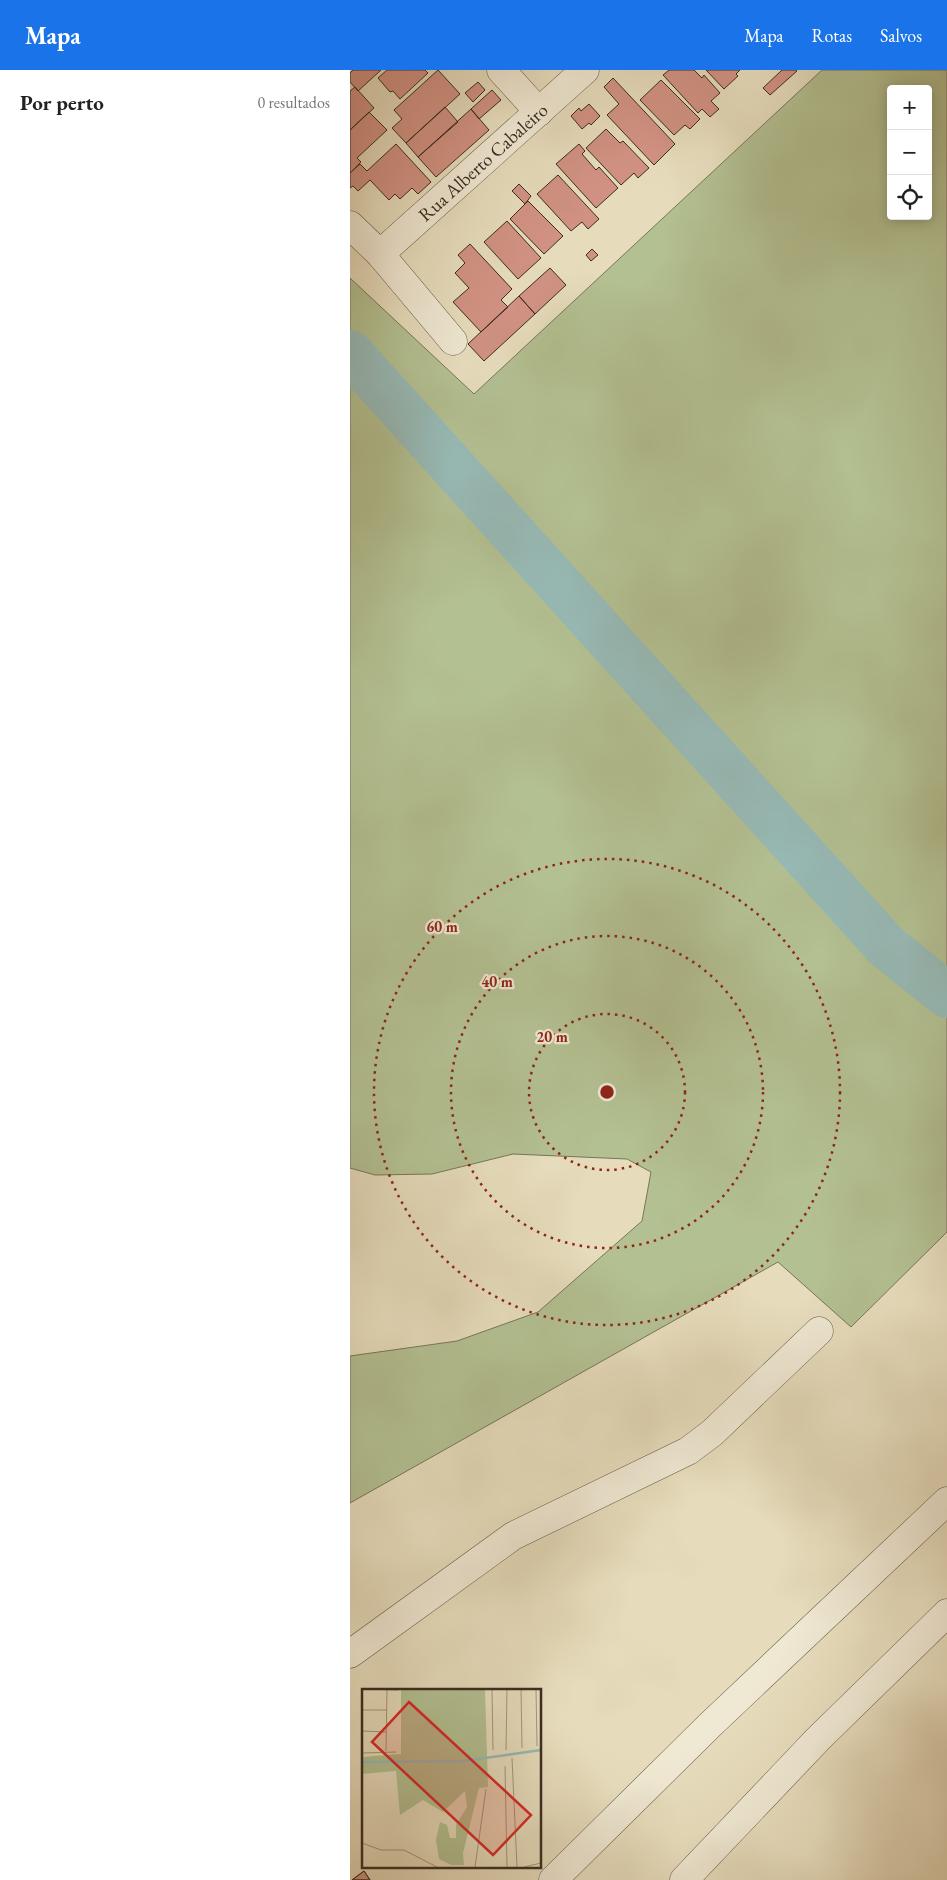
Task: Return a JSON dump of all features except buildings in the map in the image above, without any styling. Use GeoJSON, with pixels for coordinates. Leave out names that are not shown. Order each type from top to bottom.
{"type":"FeatureCollection","features":[{"type":"Feature","properties":{"kind":"street"},"geometry":{"type":"LineString","coordinates":[[500,70],[539,112]]}},
{"type":"Feature","properties":{"kind":"street","name":"Rua Alberto Cabaleiro"},"geometry":{"type":"LineString","coordinates":[[380,254],[585,70]]}},
{"type":"Feature","properties":{"kind":"street"},"geometry":{"type":"LineString","coordinates":[[350,225],[380,254],[453,341]]}},
{"type":"Feature","properties":{"kind":"street"},"geometry":{"type":"LineString","coordinates":[[350,1654],[513,1536],[688,1450],[712,1433],[819,1331]]}},
{"type":"Feature","properties":{"kind":"street"},"geometry":{"type":"LineString","coordinates":[[553,1880],[711,1724],[947,1501]]}},
{"type":"Feature","properties":{"kind":"street"},"geometry":{"type":"LineString","coordinates":[[684,1880],[818,1739],[947,1613]]}},
{"type":"Feature","properties":{"kind":"green space"},"geometry":{"type":"Polygon","coordinates":[[[822,70],[947,70],[947,1232],[851,1327],[778,1262],[350,1503],[350,1356],[457,1341],[538,1312],[642,1221],[651,1172],[627,1159],[513,1154],[432,1174],[375,1175],[350,1168],[350,278],[474,394],[822,70]]]}},
{"type":"Feature","properties":{"kind":"waterway"},"geometry":{"type":"LineString","coordinates":[[350,353],[886,946],[947,995]]}}]}
